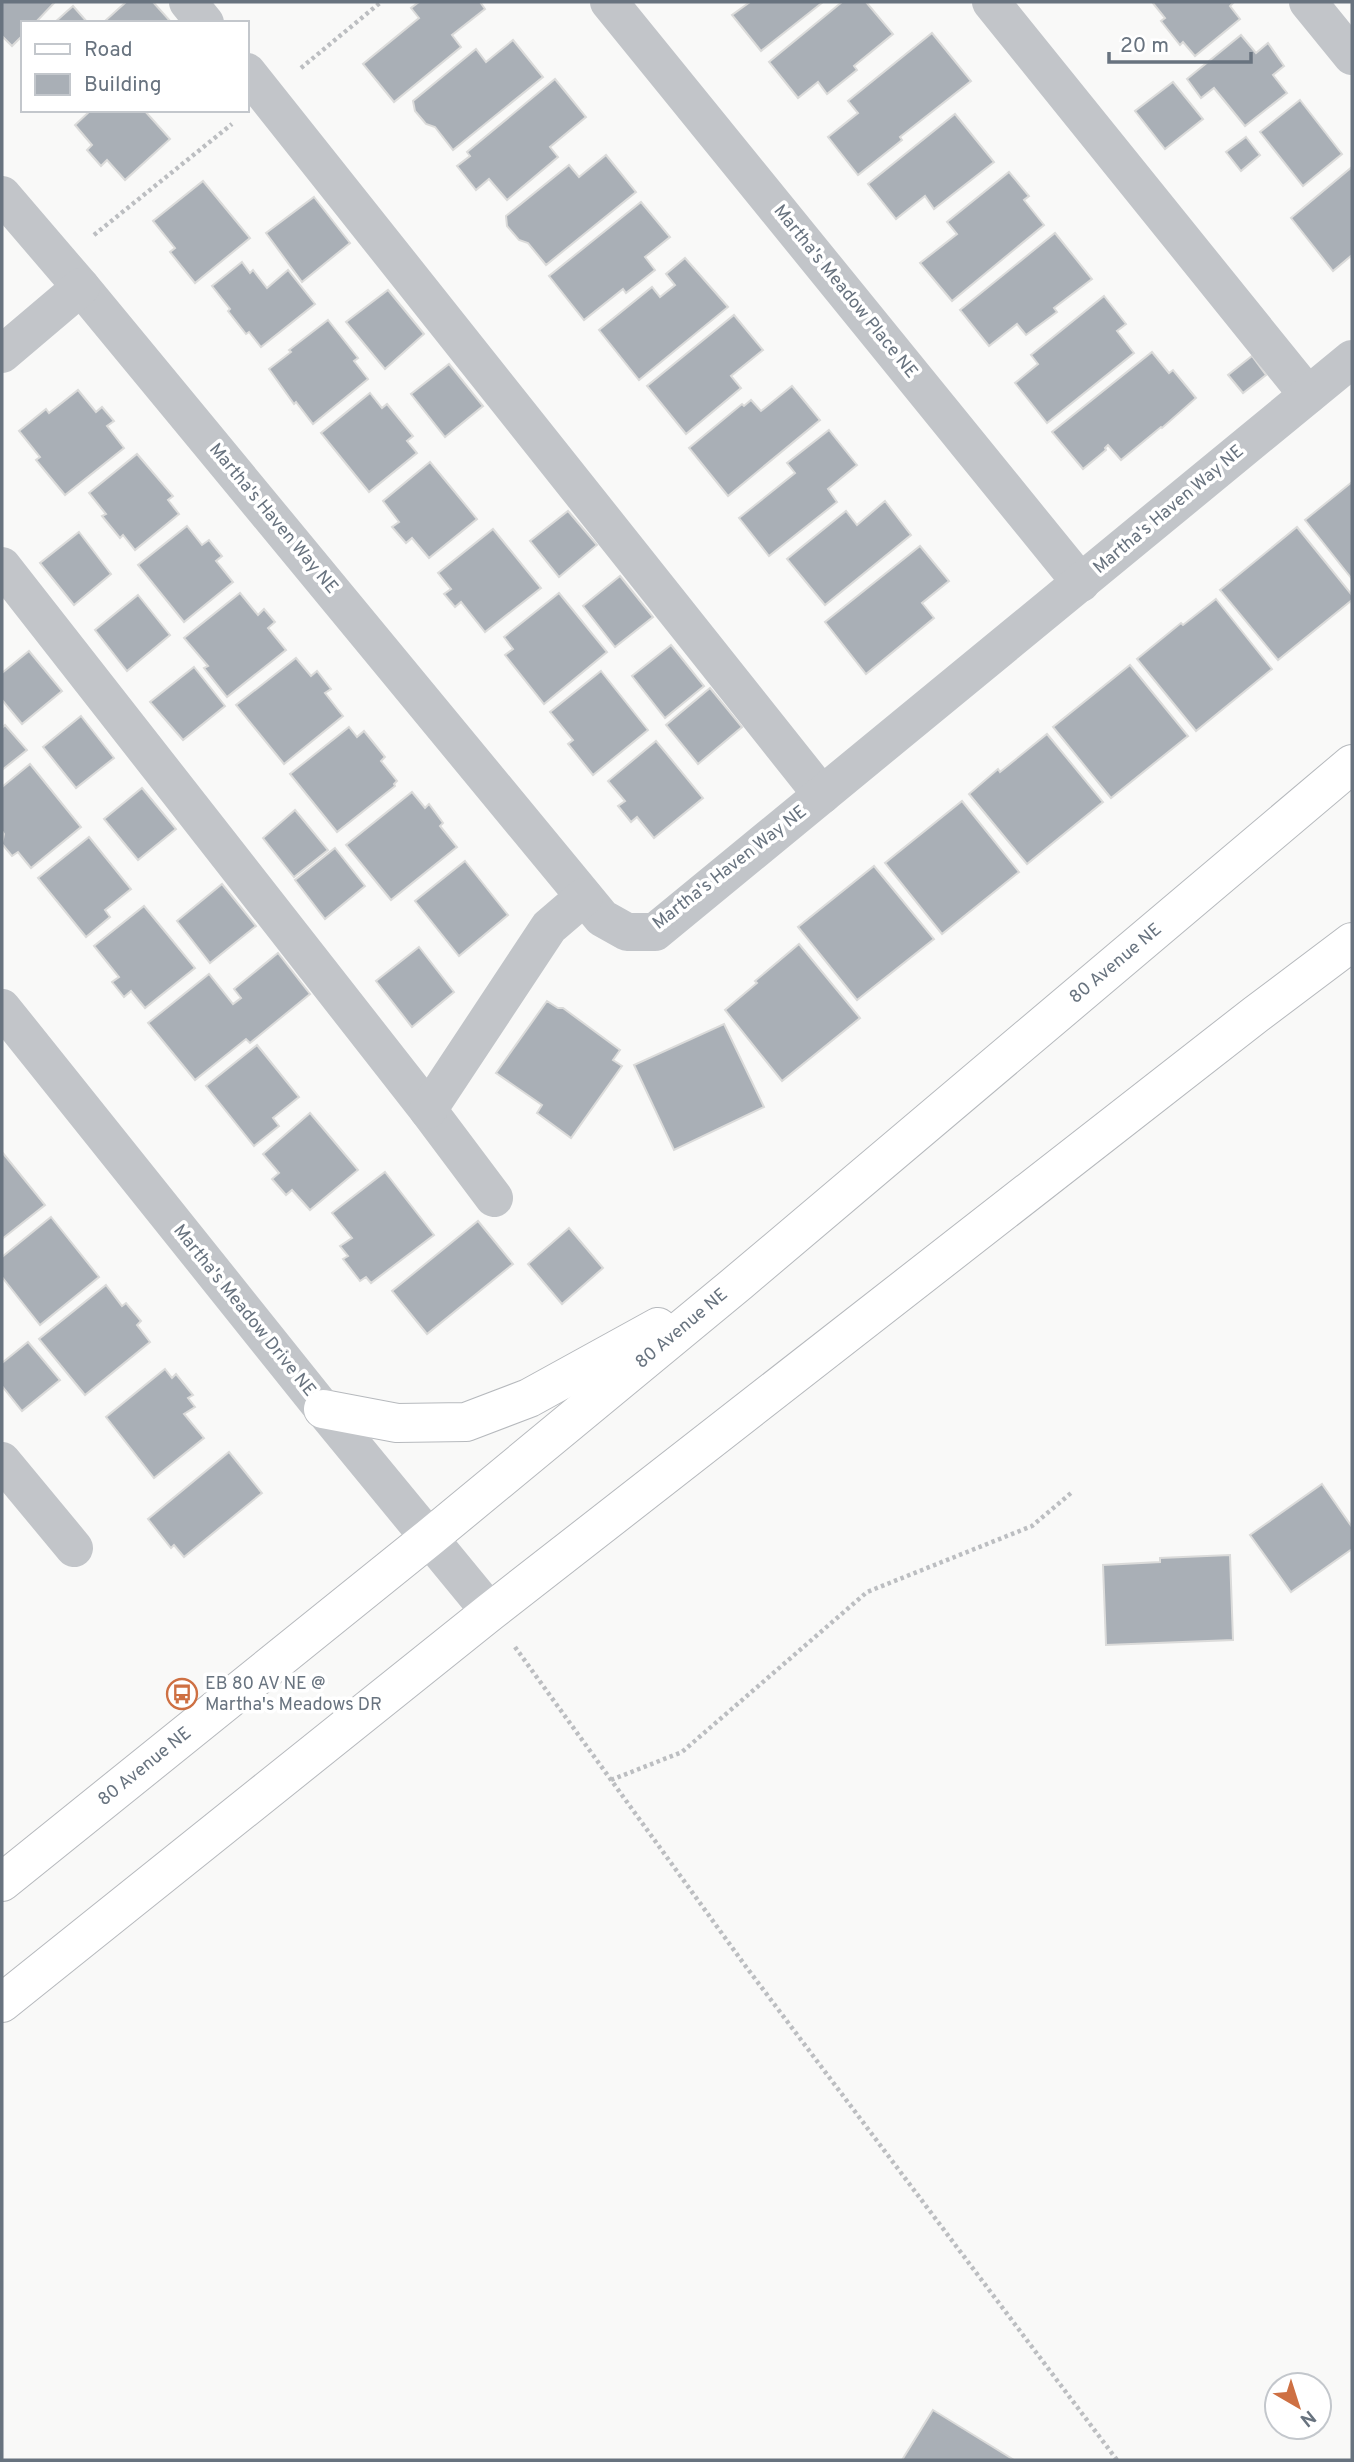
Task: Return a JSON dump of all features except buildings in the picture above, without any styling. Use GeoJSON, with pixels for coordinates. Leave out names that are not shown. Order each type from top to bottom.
{"type":"FeatureCollection","features":[{"type":"Feature","properties":{"kind":"main road","name":"80 Avenue NE"},"geometry":{"type":"LineString","coordinates":[[2,1882],[429,1538],[739,1282],[1352,764]]}},
{"type":"Feature","properties":{"kind":"main road"},"geometry":{"type":"LineString","coordinates":[[2,2003],[490,1612],[1255,1014],[1352,942]]}},
{"type":"Feature","properties":{"kind":"main road"},"geometry":{"type":"LineString","coordinates":[[323,1409],[397,1423],[466,1422],[529,1398],[739,1282]]}},
{"type":"Feature","properties":{"kind":"street"},"geometry":{"type":"LineString","coordinates":[[188,2],[203,21]]}},
{"type":"Feature","properties":{"kind":"street","name":"Martha's Meadow Place NE"},"geometry":{"type":"LineString","coordinates":[[609,2],[1081,583]]}},
{"type":"Feature","properties":{"kind":"street"},"geometry":{"type":"LineString","coordinates":[[991,2],[1308,395]]}},
{"type":"Feature","properties":{"kind":"street"},"geometry":{"type":"LineString","coordinates":[[1308,2],[1352,56]]}},
{"type":"Feature","properties":{"kind":"street"},"geometry":{"type":"LineString","coordinates":[[257,84],[822,796]]}},
{"type":"Feature","properties":{"kind":"street","name":"Martha's Haven Way NE"},"geometry":{"type":"LineString","coordinates":[[2,195],[584,897],[602,918],[627,932],[655,932],[1352,359]]}},
{"type":"Feature","properties":{"kind":"street"},"geometry":{"type":"LineString","coordinates":[[2,354],[71,275]]}},
{"type":"Feature","properties":{"kind":"street"},"geometry":{"type":"LineString","coordinates":[[2,566],[494,1198]]}},
{"type":"Feature","properties":{"kind":"street"},"geometry":{"type":"LineString","coordinates":[[428,1110],[550,927],[584,897]]}},
{"type":"Feature","properties":{"kind":"street","name":"Martha's Meadow Drive NE"},"geometry":{"type":"LineString","coordinates":[[2,1007],[323,1409],[490,1612]]}},
{"type":"Feature","properties":{"kind":"street"},"geometry":{"type":"LineString","coordinates":[[3,1466],[74,1548]]}},
{"type":"Feature","properties":{"kind":"path"},"geometry":{"type":"LineString","coordinates":[[257,84],[381,2]]}},
{"type":"Feature","properties":{"kind":"path"},"geometry":{"type":"LineString","coordinates":[[71,275],[230,112]]}},
{"type":"Feature","properties":{"kind":"path"},"geometry":{"type":"LineString","coordinates":[[611,1780],[682,1752],[867,1592],[1032,1526],[1071,1493]]}},
{"type":"Feature","properties":{"kind":"path"},"geometry":{"type":"LineString","coordinates":[[490,1612],[744,1964],[1117,2460]]}},
{"type":"Feature","properties":{"kind":"place","name":"EB 80 AV NE @ Martha's Meadows DR"},"geometry":{"type":"Point","coordinates":[182,1694]}}]}
